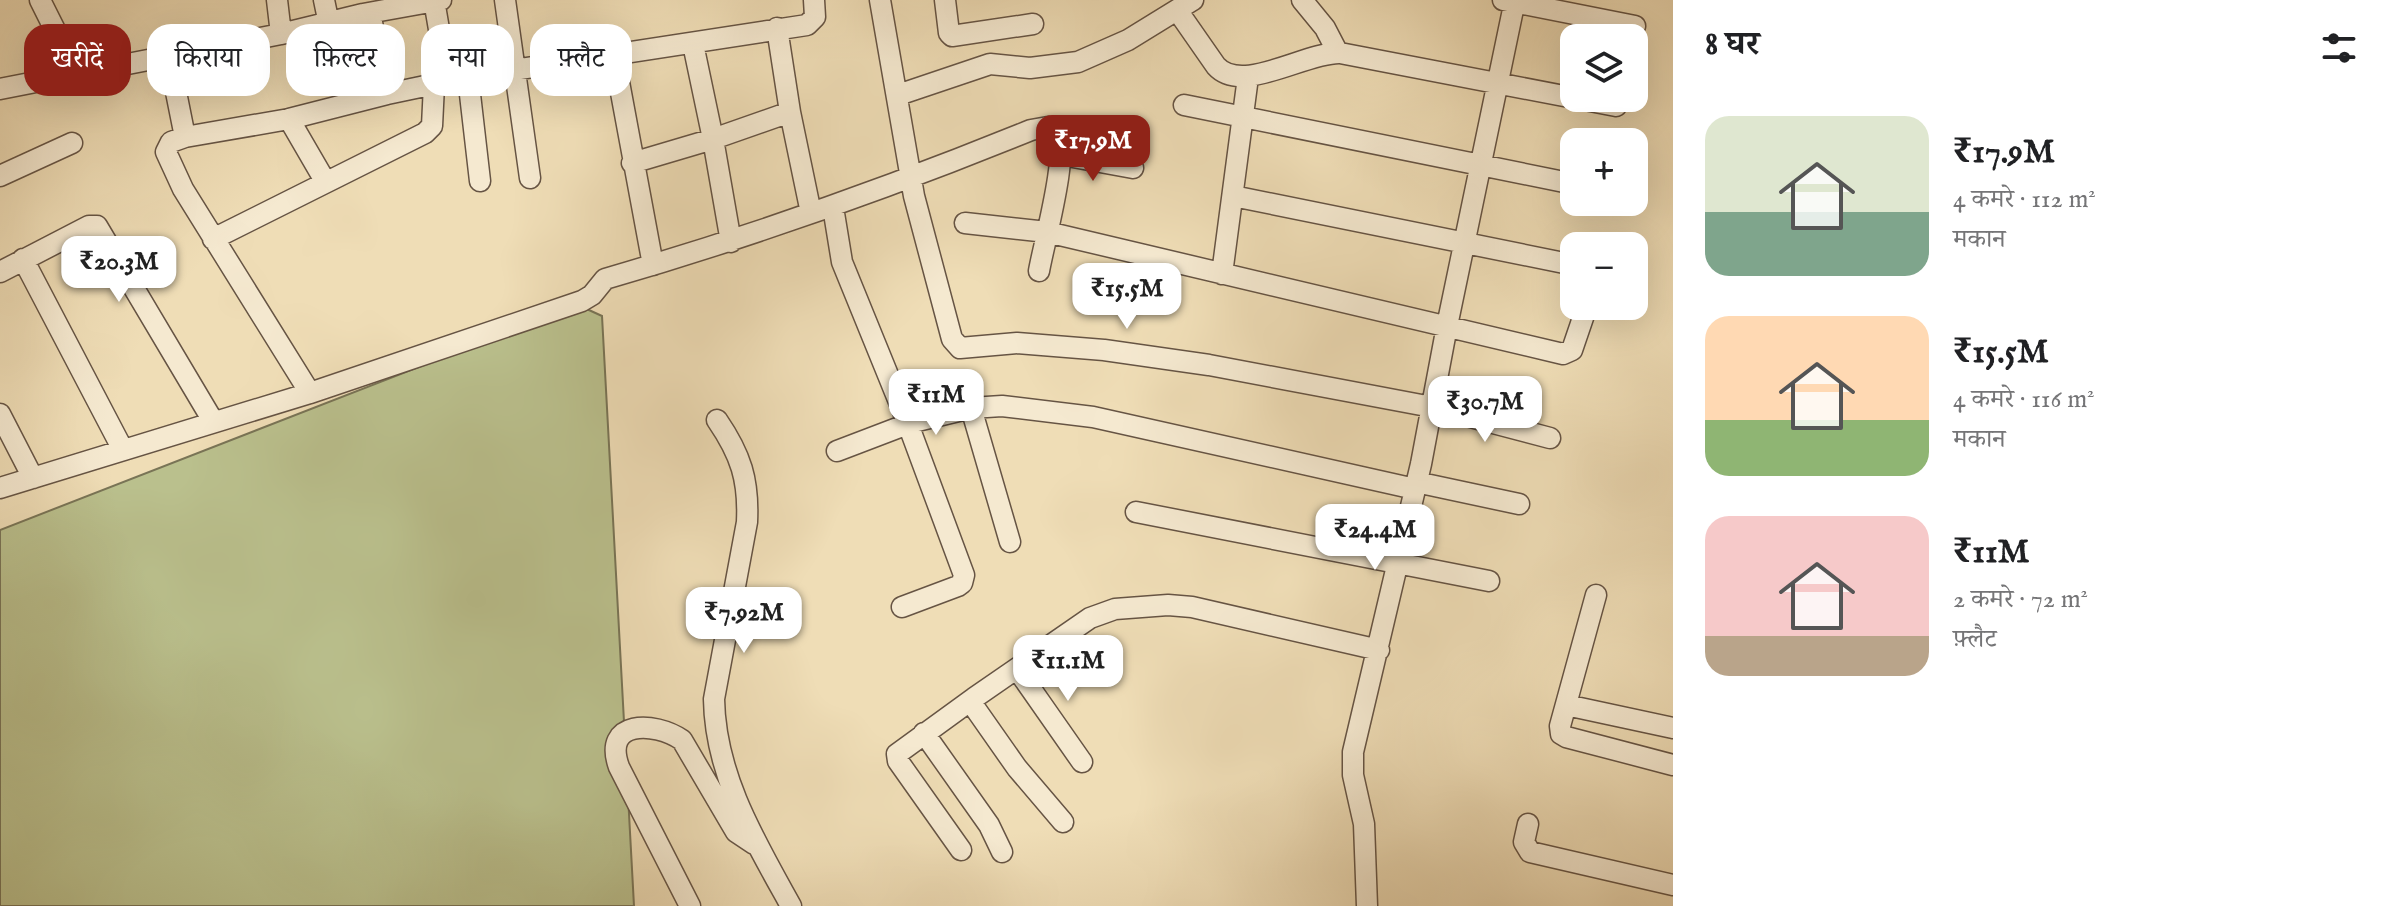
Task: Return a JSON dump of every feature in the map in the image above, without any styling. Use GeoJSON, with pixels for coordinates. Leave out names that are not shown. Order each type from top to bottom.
{"type":"FeatureCollection","features":[{"type":"Feature","properties":{"kind":"street"},"geometry":{"type":"LineString","coordinates":[[40,0],[52,24]]}},
{"type":"Feature","properties":{"kind":"street"},"geometry":{"type":"LineString","coordinates":[[277,0],[281,34]]}},
{"type":"Feature","properties":{"kind":"street"},"geometry":{"type":"LineString","coordinates":[[324,0],[329,24],[364,9],[441,0]]}},
{"type":"Feature","properties":{"kind":"street"},"geometry":{"type":"LineString","coordinates":[[434,0],[439,24]]}},
{"type":"Feature","properties":{"kind":"street"},"geometry":{"type":"LineString","coordinates":[[505,0],[530,178]]}},
{"type":"Feature","properties":{"kind":"street"},"geometry":{"type":"LineString","coordinates":[[632,52],[811,23],[815,17],[814,0]]}},
{"type":"Feature","properties":{"kind":"street"},"geometry":{"type":"LineString","coordinates":[[880,0],[910,178],[952,339],[960,348],[1017,343],[1104,350],[1209,365],[1432,407],[1550,438]]}},
{"type":"Feature","properties":{"kind":"street"},"geometry":{"type":"LineString","coordinates":[[945,0],[952,36],[1033,24]]}},
{"type":"Feature","properties":{"kind":"street"},"geometry":{"type":"LineString","coordinates":[[1302,0],[1325,28],[1338,53]]}},
{"type":"Feature","properties":{"kind":"street"},"geometry":{"type":"LineString","coordinates":[[1367,906],[1364,824],[1352,767],[1353,752],[1416,485],[1499,83],[1511,1],[1625,24]]}},
{"type":"Feature","properties":{"kind":"street"},"geometry":{"type":"LineString","coordinates":[[898,95],[990,64],[1047,67],[1078,62],[1128,40],[1185,5],[1221,72],[1235,77],[1248,77],[1321,55],[1338,53],[1560,95]]}},
{"type":"Feature","properties":{"kind":"street"},"geometry":{"type":"LineString","coordinates":[[777,28],[811,213]]}},
{"type":"Feature","properties":{"kind":"street"},"geometry":{"type":"LineString","coordinates":[[270,36],[286,33]]}},
{"type":"Feature","properties":{"kind":"street"},"geometry":{"type":"LineString","coordinates":[[693,44],[731,242]]}},
{"type":"Feature","properties":{"kind":"street"},"geometry":{"type":"LineString","coordinates":[[515,70],[530,68]]}},
{"type":"Feature","properties":{"kind":"street"},"geometry":{"type":"LineString","coordinates":[[1222,274],[1248,77]]}},
{"type":"Feature","properties":{"kind":"street"},"geometry":{"type":"LineString","coordinates":[[0,89],[24,84]]}},
{"type":"Feature","properties":{"kind":"street"},"geometry":{"type":"LineString","coordinates":[[177,96],[185,137]]}},
{"type":"Feature","properties":{"kind":"street"},"geometry":{"type":"LineString","coordinates":[[310,393],[213,239],[176,176],[166,152],[171,142],[185,137],[289,119],[379,96]]}},
{"type":"Feature","properties":{"kind":"street"},"geometry":{"type":"LineString","coordinates":[[213,239],[429,129],[444,96]]}},
{"type":"Feature","properties":{"kind":"street"},"geometry":{"type":"LineString","coordinates":[[454,96],[480,181]]}},
{"type":"Feature","properties":{"kind":"street"},"geometry":{"type":"LineString","coordinates":[[621,96],[653,265]]}},
{"type":"Feature","properties":{"kind":"street"},"geometry":{"type":"LineString","coordinates":[[1184,105],[1560,181]]}},
{"type":"Feature","properties":{"kind":"street"},"geometry":{"type":"LineString","coordinates":[[632,163],[790,112]]}},
{"type":"Feature","properties":{"kind":"street"},"geometry":{"type":"LineString","coordinates":[[289,119],[325,181]]}},
{"type":"Feature","properties":{"kind":"street"},"geometry":{"type":"LineString","coordinates":[[0,488],[310,393],[582,301],[592,295],[605,279],[731,242],[833,207],[1040,127],[1057,129],[1062,155],[1039,271]]}},
{"type":"Feature","properties":{"kind":"street"},"geometry":{"type":"LineString","coordinates":[[0,176],[72,143]]}},
{"type":"Feature","properties":{"kind":"street"},"geometry":{"type":"LineString","coordinates":[[1062,155],[1133,168]]}},
{"type":"Feature","properties":{"kind":"street"},"geometry":{"type":"LineString","coordinates":[[1233,196],[1560,262]]}},
{"type":"Feature","properties":{"kind":"street"},"geometry":{"type":"LineString","coordinates":[[833,207],[842,262],[908,424],[964,575],[958,586],[902,607]]}},
{"type":"Feature","properties":{"kind":"street"},"geometry":{"type":"LineString","coordinates":[[965,223],[1047,232],[1566,354],[1572,350],[1582,320]]}},
{"type":"Feature","properties":{"kind":"street"},"geometry":{"type":"LineString","coordinates":[[0,272],[89,226],[100,228],[213,421]]}},
{"type":"Feature","properties":{"kind":"street"},"geometry":{"type":"LineString","coordinates":[[23,259],[123,450]]}},
{"type":"Feature","properties":{"kind":"street"},"geometry":{"type":"LineString","coordinates":[[837,451],[908,424],[971,408],[1002,406],[1093,417],[1519,504]]}},
{"type":"Feature","properties":{"kind":"street"},"geometry":{"type":"LineString","coordinates":[[971,408],[1010,542]]}},
{"type":"Feature","properties":{"kind":"street"},"geometry":{"type":"LineString","coordinates":[[0,414],[33,478]]}},
{"type":"Feature","properties":{"kind":"street"},"geometry":{"type":"LineString","coordinates":[[717,420],[741,461],[748,500],[743,548],[714,699],[714,722],[733,792],[757,846],[791,906]]}},
{"type":"Feature","properties":{"kind":"street"},"geometry":{"type":"LineString","coordinates":[[1136,512],[1489,581]]}},
{"type":"Feature","properties":{"kind":"street"},"geometry":{"type":"LineString","coordinates":[[1596,595],[1560,726],[1563,736],[1673,765]]}},
{"type":"Feature","properties":{"kind":"street"},"geometry":{"type":"LineString","coordinates":[[961,850],[897,758],[901,750],[1102,612],[1137,606],[1192,607],[1379,650]]}},
{"type":"Feature","properties":{"kind":"street"},"geometry":{"type":"LineString","coordinates":[[1017,669],[1082,762]]}},
{"type":"Feature","properties":{"kind":"street"},"geometry":{"type":"LineString","coordinates":[[970,701],[1017,768],[1063,822]]}},
{"type":"Feature","properties":{"kind":"street"},"geometry":{"type":"LineString","coordinates":[[1566,705],[1673,728]]}},
{"type":"Feature","properties":{"kind":"street"},"geometry":{"type":"LineString","coordinates":[[690,906],[619,767],[615,748],[621,736],[631,729],[650,728],[672,733],[682,740],[736,832],[757,846]]}},
{"type":"Feature","properties":{"kind":"street"},"geometry":{"type":"LineString","coordinates":[[924,733],[989,825],[1002,852]]}},
{"type":"Feature","properties":{"kind":"street"},"geometry":{"type":"LineString","coordinates":[[1528,824],[1524,842],[1530,852],[1673,885]]}},
{"type":"Feature","properties":{"kind":"green space"},"geometry":{"type":"Polygon","coordinates":[[[578,305],[602,316],[634,906],[0,906],[0,530],[578,305]]]}}]}
